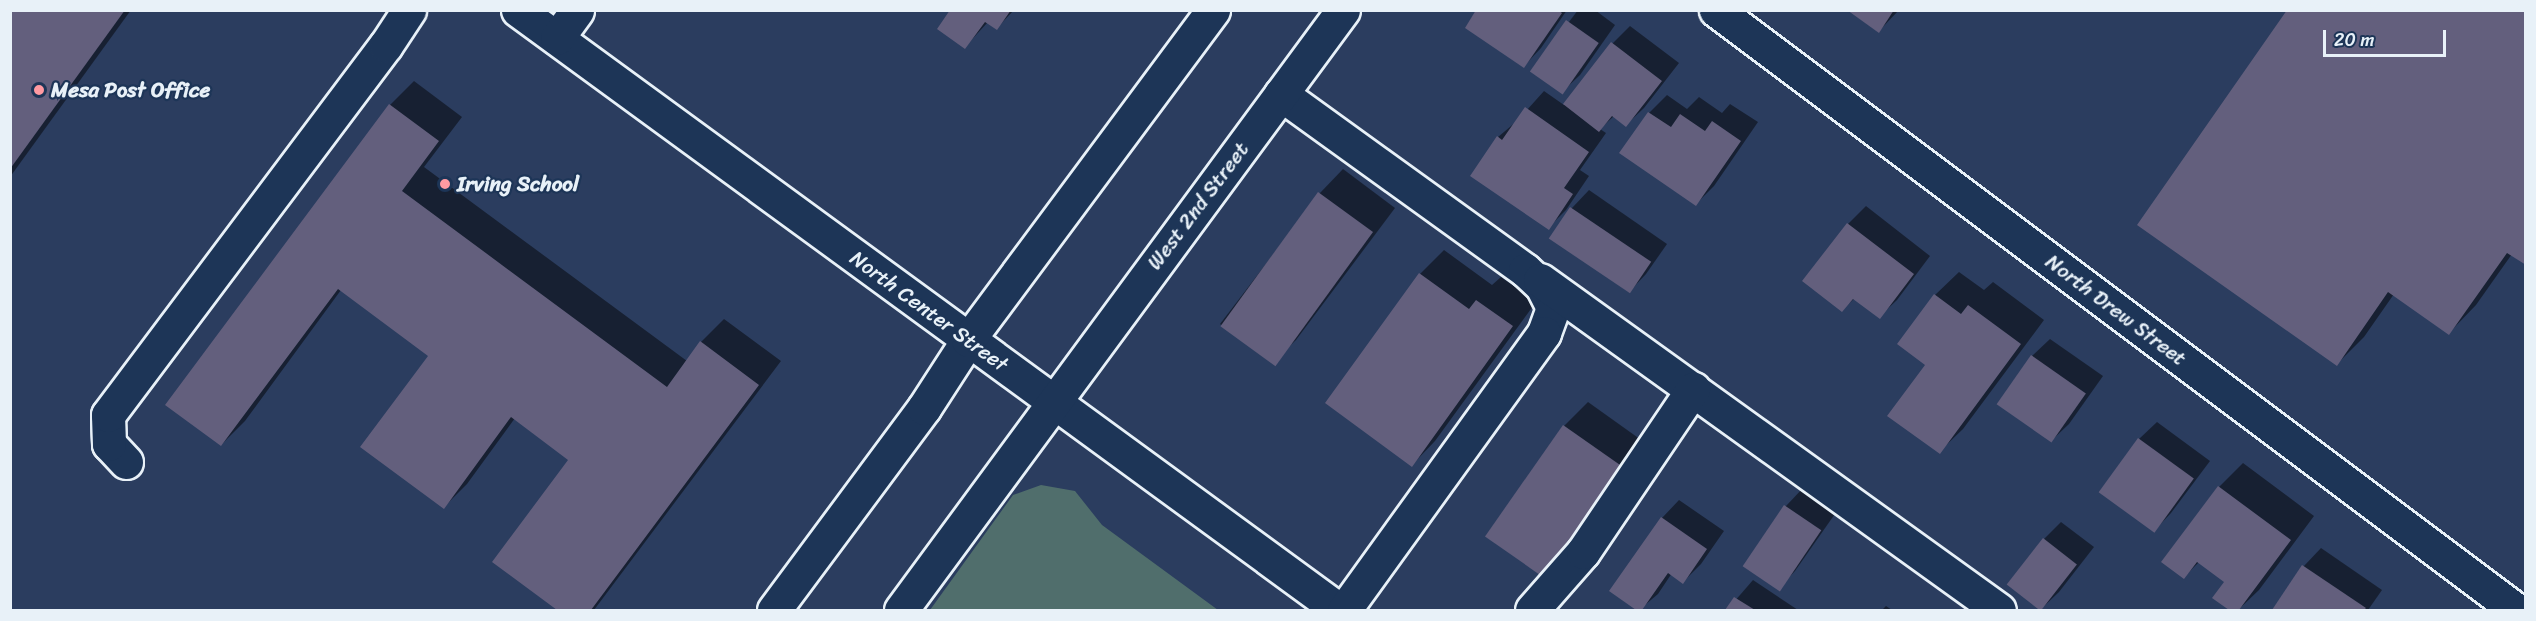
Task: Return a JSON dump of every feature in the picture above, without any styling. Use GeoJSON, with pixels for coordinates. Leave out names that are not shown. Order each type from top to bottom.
{"type":"FeatureCollection","features":[{"type":"Feature","properties":{"kind":"street"},"geometry":{"type":"LineString","coordinates":[[126,462],[109,444],[108,415],[386,45],[409,10]]}},
{"type":"Feature","properties":{"kind":"street","name":"North Center Street"},"geometry":{"type":"LineString","coordinates":[[519,10],[968,340],[1342,610]]}},
{"type":"Feature","properties":{"kind":"street"},"geometry":{"type":"LineString","coordinates":[[557,38],[577,10]]}},
{"type":"Feature","properties":{"kind":"street"},"geometry":{"type":"LineString","coordinates":[[774,610],[924,408],[968,340],[1213,10]]}},
{"type":"Feature","properties":{"kind":"street","name":"West 2nd Street"},"geometry":{"type":"LineString","coordinates":[[901,610],[1343,10]]}},
{"type":"Feature","properties":{"kind":"street","name":"North Drew Street"},"geometry":{"type":"LineString","coordinates":[[1716,10],[2516,610]]}},
{"type":"Feature","properties":{"kind":"street"},"geometry":{"type":"LineString","coordinates":[[1281,94],[1999,610]]}},
{"type":"Feature","properties":{"kind":"street"},"geometry":{"type":"LineString","coordinates":[[1342,610],[1544,333],[1553,308],[1542,286],[1525,270]]}},
{"type":"Feature","properties":{"kind":"street"},"geometry":{"type":"LineString","coordinates":[[1532,610],[1583,552],[1693,389]]}},
{"type":"Feature","properties":{"kind":"green space"},"geometry":{"type":"Polygon","coordinates":[[[1041,485],[1075,491],[1102,525],[1218,610],[930,610],[1013,495],[1041,485]]]}},
{"type":"Feature","properties":{"kind":"building","name":"Mesa Post Office"},"geometry":{"type":"Polygon","coordinates":[[[10,10],[125,10],[10,169],[10,10]]]}},
{"type":"Feature","properties":{"kind":"building"},"geometry":{"type":"Polygon","coordinates":[[[950,10],[1011,10],[997,30],[985,22],[965,49],[937,29],[950,10]]]}},
{"type":"Feature","properties":{"kind":"building"},"geometry":{"type":"Polygon","coordinates":[[[1476,10],[1558,10],[1562,13],[1524,68],[1465,28],[1476,10]]]}},
{"type":"Feature","properties":{"kind":"building"},"geometry":{"type":"Polygon","coordinates":[[[1847,10],[1894,10],[1879,33],[1847,10]]]}},
{"type":"Feature","properties":{"kind":"building"},"geometry":{"type":"Polygon","coordinates":[[[2287,10],[2526,10],[2526,265],[2507,253],[2449,335],[2388,292],[2337,366],[2137,225],[2287,10]]]}},
{"type":"Feature","properties":{"kind":"building"},"geometry":{"type":"Polygon","coordinates":[[[1566,20],[1599,43],[1563,95],[1530,72],[1566,20]]]}},
{"type":"Feature","properties":{"kind":"building"},"geometry":{"type":"Polygon","coordinates":[[[1611,42],[1662,81],[1626,127],[1612,116],[1599,132],[1563,104],[1611,42]]]}},
{"type":"Feature","properties":{"kind":"building"},"geometry":{"type":"Polygon","coordinates":[[[389,104],[439,141],[402,191],[667,387],[700,341],[759,385],[591,610],[557,610],[492,562],[568,460],[511,417],[444,509],[360,447],[428,356],[338,289],[221,446],[165,405],[389,104]]]}},
{"type":"Feature","properties":{"kind":"building"},"geometry":{"type":"Polygon","coordinates":[[[1525,107],[1589,152],[1564,188],[1573,194],[1549,230],[1470,176],[1497,136],[1502,140],[1525,107]]]}},
{"type":"Feature","properties":{"kind":"building"},"geometry":{"type":"Polygon","coordinates":[[[1648,112],[1671,127],[1680,114],[1705,131],[1712,121],[1741,141],[1696,206],[1619,153],[1648,112]]]}},
{"type":"Feature","properties":{"kind":"building"},"geometry":{"type":"Polygon","coordinates":[[[1318,192],[1373,232],[1275,366],[1220,326],[1318,192]]]}},
{"type":"Feature","properties":{"kind":"building"},"geometry":{"type":"Polygon","coordinates":[[[1570,207],[1651,262],[1630,293],[1549,239],[1570,207]]]}},
{"type":"Feature","properties":{"kind":"building"},"geometry":{"type":"Polygon","coordinates":[[[1847,223],[1914,274],[1880,319],[1853,299],[1842,312],[1802,281],[1847,223]]]}},
{"type":"Feature","properties":{"kind":"building"},"geometry":{"type":"Polygon","coordinates":[[[1419,273],[1469,309],[1476,300],[1513,326],[1412,467],[1325,403],[1419,273]]]}},
{"type":"Feature","properties":{"kind":"building"},"geometry":{"type":"Polygon","coordinates":[[[1934,294],[1961,314],[1968,305],[2021,344],[1940,454],[1887,416],[1925,365],[1897,344],[1934,294]]]}},
{"type":"Feature","properties":{"kind":"building"},"geometry":{"type":"Polygon","coordinates":[[[2031,355],[2086,393],[2051,443],[1997,404],[2031,355]]]}},
{"type":"Feature","properties":{"kind":"building"},"geometry":{"type":"Polygon","coordinates":[[[1563,425],[1621,466],[1543,577],[1485,536],[1563,425]]]}},
{"type":"Feature","properties":{"kind":"building"},"geometry":{"type":"Polygon","coordinates":[[[2138,438],[2194,479],[2154,533],[2099,492],[2138,438]]]}},
{"type":"Feature","properties":{"kind":"building"},"geometry":{"type":"Polygon","coordinates":[[[2218,486],[2291,540],[2239,610],[2229,610],[2212,598],[2224,582],[2197,562],[2184,579],[2161,562],[2218,486]]]}},
{"type":"Feature","properties":{"kind":"building"},"geometry":{"type":"Polygon","coordinates":[[[1784,505],[1821,530],[1780,592],[1743,566],[1784,505]]]}},
{"type":"Feature","properties":{"kind":"building"},"geometry":{"type":"Polygon","coordinates":[[[1661,517],[1707,549],[1683,584],[1668,573],[1642,610],[1636,610],[1609,591],[1661,517]]]}},
{"type":"Feature","properties":{"kind":"building"},"geometry":{"type":"Polygon","coordinates":[[[2043,538],[2077,564],[2041,610],[2007,584],[2043,538]]]}},
{"type":"Feature","properties":{"kind":"building"},"geometry":{"type":"Polygon","coordinates":[[[2302,565],[2366,608],[2364,610],[2272,610],[2302,565]]]}},
{"type":"Feature","properties":{"kind":"building"},"geometry":{"type":"Polygon","coordinates":[[[1734,597],[1755,610],[1725,610],[1734,597]]]}},
{"type":"Feature","properties":{"kind":"place","name":"Mesa Post Office"},"geometry":{"type":"Point","coordinates":[39,90]}},
{"type":"Feature","properties":{"kind":"place","name":"Irving School"},"geometry":{"type":"Point","coordinates":[445,184]}}]}
